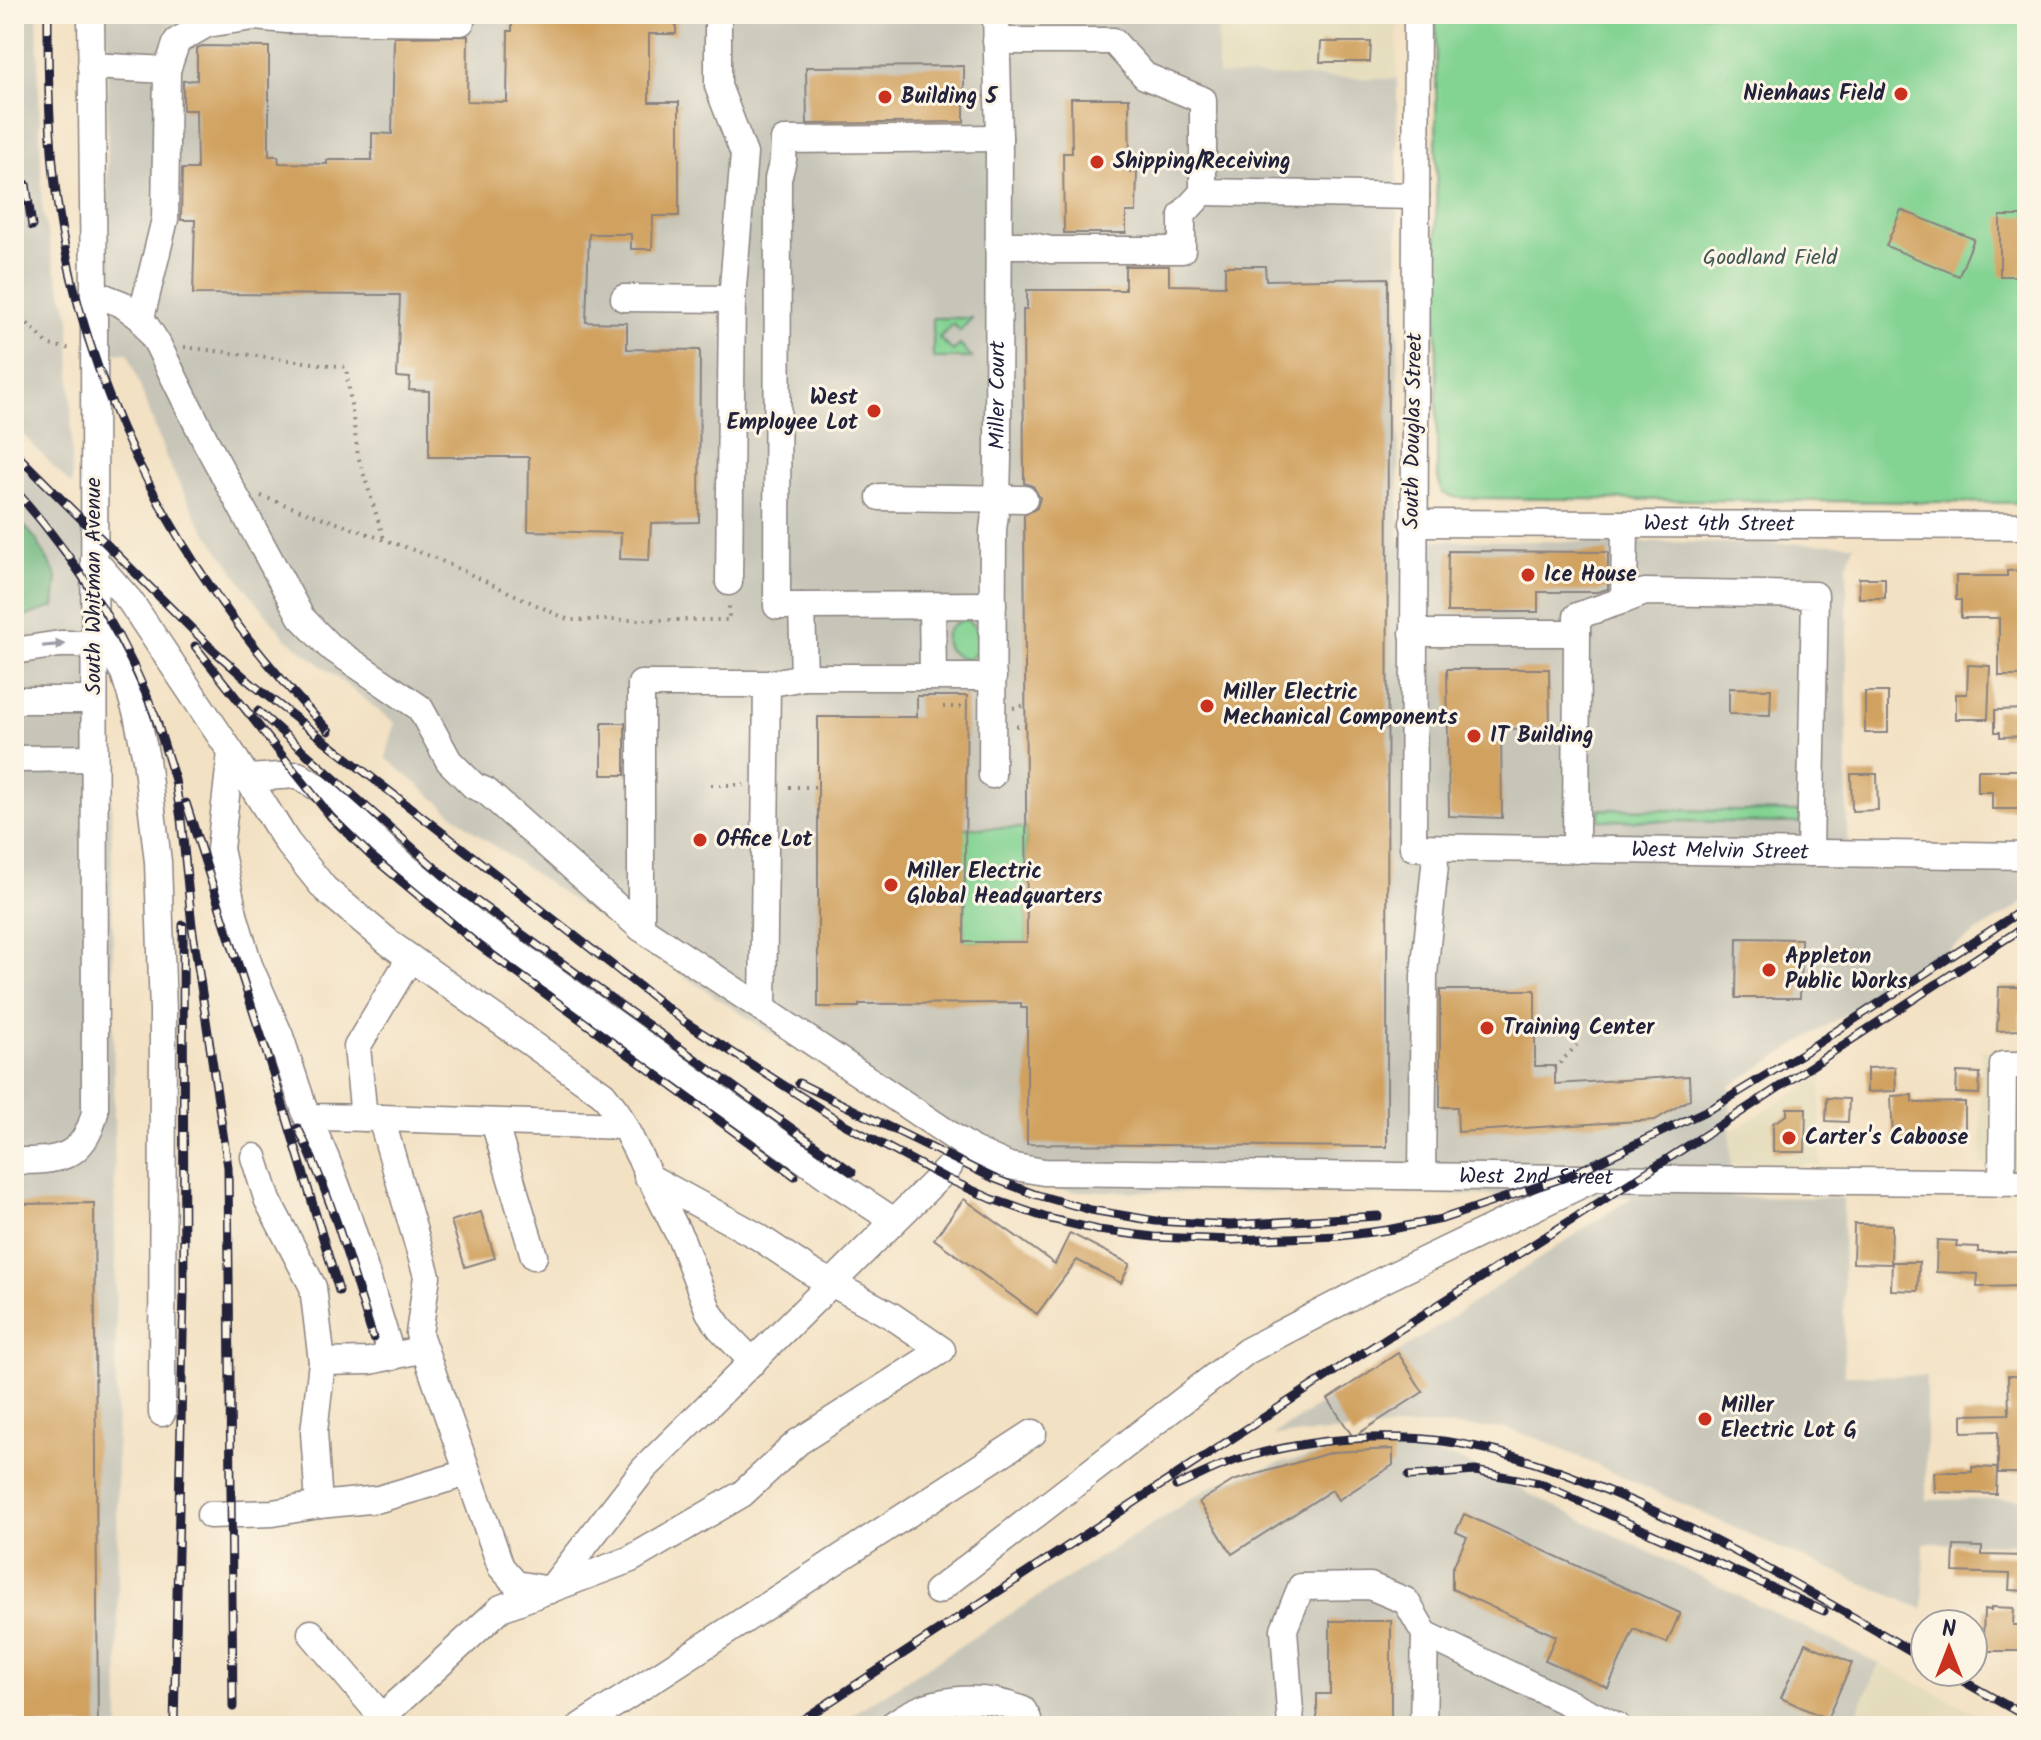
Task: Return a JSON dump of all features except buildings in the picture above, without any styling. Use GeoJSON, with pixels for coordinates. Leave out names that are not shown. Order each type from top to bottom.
{"type":"FeatureCollection","features":[{"type":"Feature","properties":{"kind":"street","name":"South Whitman Avenue"},"geometry":{"type":"LineString","coordinates":[[14,1161],[54,1159],[75,1151],[91,1128],[95,1112],[91,14]]}},
{"type":"Feature","properties":{"kind":"street"},"geometry":{"type":"LineString","coordinates":[[94,293],[122,304],[141,318],[165,219],[167,70],[177,41],[207,24],[254,17],[461,22],[461,14]]}},
{"type":"Feature","properties":{"kind":"street"},"geometry":{"type":"LineString","coordinates":[[718,14],[718,86],[744,154],[732,299],[729,582]]}},
{"type":"Feature","properties":{"kind":"street","name":"Miller Court"},"geometry":{"type":"LineString","coordinates":[[992,775],[999,138],[996,14]]}},
{"type":"Feature","properties":{"kind":"street","name":"South Douglas Street"},"geometry":{"type":"LineString","coordinates":[[1413,847],[1417,14]]}},
{"type":"Feature","properties":{"kind":"street"},"geometry":{"type":"LineString","coordinates":[[996,41],[1113,41],[1145,76],[1203,100],[1203,192],[1182,215],[1182,250],[1051,250],[1027,245],[998,245]]}},
{"type":"Feature","properties":{"kind":"street"},"geometry":{"type":"LineString","coordinates":[[91,66],[167,70]]}},
{"type":"Feature","properties":{"kind":"street"},"geometry":{"type":"LineString","coordinates":[[993,605],[777,606],[778,179],[784,140],[999,138]]}},
{"type":"Feature","properties":{"kind":"street"},"geometry":{"type":"LineString","coordinates":[[1203,192],[1416,196]]}},
{"type":"Feature","properties":{"kind":"street"},"geometry":{"type":"LineString","coordinates":[[624,298],[732,299]]}},
{"type":"Feature","properties":{"kind":"street","name":"West 2nd Street"},"geometry":{"type":"LineString","coordinates":[[141,318],[301,617],[314,632],[329,646],[420,708],[449,761],[461,775],[486,791],[641,928],[973,1150],[1009,1166],[1044,1172],[2014,1183]]}},
{"type":"Feature","properties":{"kind":"street"},"geometry":{"type":"LineString","coordinates":[[880,497],[1024,499]]}},
{"type":"Feature","properties":{"kind":"street","name":"West 4th Street"},"geometry":{"type":"LineString","coordinates":[[1413,523],[2027,526]]}},
{"type":"Feature","properties":{"kind":"street"},"geometry":{"type":"LineString","coordinates":[[1624,600],[1625,524]]}},
{"type":"Feature","properties":{"kind":"street"},"geometry":{"type":"LineString","coordinates":[[94,560],[130,601],[287,842],[325,889],[410,958],[603,1094],[624,1126],[682,1241],[709,1312],[753,1362]]}},
{"type":"Feature","properties":{"kind":"street"},"geometry":{"type":"LineString","coordinates":[[1576,850],[1577,616],[1645,592],[1815,595],[1810,853]]}},
{"type":"Feature","properties":{"kind":"street"},"geometry":{"type":"LineString","coordinates":[[802,606],[804,677]]}},
{"type":"Feature","properties":{"kind":"street"},"geometry":{"type":"LineString","coordinates":[[932,606],[933,676]]}},
{"type":"Feature","properties":{"kind":"street"},"geometry":{"type":"LineString","coordinates":[[14,651],[60,644],[94,632],[124,673],[146,759],[158,862],[163,1012],[162,1413]]}},
{"type":"Feature","properties":{"kind":"street"},"geometry":{"type":"LineString","coordinates":[[1413,633],[1577,633]]}},
{"type":"Feature","properties":{"kind":"street"},"geometry":{"type":"LineString","coordinates":[[641,928],[641,684],[767,684],[804,677],[993,677]]}},
{"type":"Feature","properties":{"kind":"street"},"geometry":{"type":"LineString","coordinates":[[763,1009],[767,684]]}},
{"type":"Feature","properties":{"kind":"street"},"geometry":{"type":"LineString","coordinates":[[14,700],[94,700]]}},
{"type":"Feature","properties":{"kind":"street"},"geometry":{"type":"LineString","coordinates":[[231,752],[220,849],[235,918],[249,965],[280,1036],[307,1117],[340,1191],[392,1357]]}},
{"type":"Feature","properties":{"kind":"street"},"geometry":{"type":"LineString","coordinates":[[14,759],[94,758]]}},
{"type":"Feature","properties":{"kind":"street"},"geometry":{"type":"LineString","coordinates":[[246,778],[298,775],[331,796],[390,854],[472,921],[894,1221]]}},
{"type":"Feature","properties":{"kind":"street","name":"West Melvin Street"},"geometry":{"type":"LineString","coordinates":[[1413,847],[2027,856]]}},
{"type":"Feature","properties":{"kind":"street"},"geometry":{"type":"LineString","coordinates":[[1422,1176],[1423,988],[1435,865]]}},
{"type":"Feature","properties":{"kind":"street"},"geometry":{"type":"LineString","coordinates":[[410,958],[357,1047],[372,1118],[427,1276],[419,1334],[501,1567],[516,1584],[550,1590]]}},
{"type":"Feature","properties":{"kind":"street"},"geometry":{"type":"LineString","coordinates":[[2014,1183],[2003,1065],[2027,1065]]}},
{"type":"Feature","properties":{"kind":"street"},"geometry":{"type":"LineString","coordinates":[[307,1117],[624,1126]]}},
{"type":"Feature","properties":{"kind":"street"},"geometry":{"type":"LineString","coordinates":[[494,1122],[534,1256]]}},
{"type":"Feature","properties":{"kind":"street"},"geometry":{"type":"LineString","coordinates":[[254,1157],[268,1201],[313,1287],[322,1362],[314,1432],[319,1505]]}},
{"type":"Feature","properties":{"kind":"street"},"geometry":{"type":"LineString","coordinates":[[550,1590],[644,1469],[949,1167]]}},
{"type":"Feature","properties":{"kind":"street"},"geometry":{"type":"LineString","coordinates":[[311,1633],[379,1722],[501,1608],[631,1559],[742,1494],[798,1442],[942,1350],[892,1316],[831,1283],[757,1236],[647,1176]]}},
{"type":"Feature","properties":{"kind":"street"},"geometry":{"type":"LineString","coordinates":[[937,1591],[1247,1351],[1381,1281],[1599,1177]]}},
{"type":"Feature","properties":{"kind":"street"},"geometry":{"type":"LineString","coordinates":[[322,1362],[370,1361],[424,1349]]}},
{"type":"Feature","properties":{"kind":"street"},"geometry":{"type":"LineString","coordinates":[[581,1726],[1033,1433]]}},
{"type":"Feature","properties":{"kind":"street"},"geometry":{"type":"LineString","coordinates":[[210,1515],[256,1515],[379,1499],[467,1473]]}},
{"type":"Feature","properties":{"kind":"street"},"geometry":{"type":"LineString","coordinates":[[1291,1726],[1284,1629],[1301,1587],[1370,1586],[1406,1601],[1425,1634],[1423,1726]]}},
{"type":"Feature","properties":{"kind":"street"},"geometry":{"type":"LineString","coordinates":[[1425,1634],[1617,1726]]}},
{"type":"Feature","properties":{"kind":"street"},"geometry":{"type":"LineString","coordinates":[[891,1726],[930,1706],[968,1699],[990,1699],[1023,1710],[1028,1726]]}},
{"type":"Feature","properties":{"kind":"path"},"geometry":{"type":"LineString","coordinates":[[14,304],[25,321],[49,345],[94,352]]}},
{"type":"Feature","properties":{"kind":"path"},"geometry":{"type":"LineString","coordinates":[[157,343],[346,367],[358,456],[384,539]]}},
{"type":"Feature","properties":{"kind":"path"},"geometry":{"type":"LineString","coordinates":[[229,485],[433,557],[569,620],[729,620],[729,582]]}},
{"type":"Feature","properties":{"kind":"path"},"geometry":{"type":"LineString","coordinates":[[1554,1069],[1577,1045]]}},
{"type":"Feature","properties":{"kind":"shaded area"},"geometry":{"type":"Polygon","coordinates":[[[14,14],[37,14],[42,206],[53,262],[70,318],[72,486],[14,425],[14,14]]]}},
{"type":"Feature","properties":{"kind":"shaded area"},"geometry":{"type":"Polygon","coordinates":[[[107,14],[1218,14],[1218,75],[1397,79],[1399,540],[1854,544],[1847,565],[1847,835],[1852,869],[2027,871],[2027,901],[1730,1086],[1731,1197],[1843,1198],[1844,1375],[1926,1376],[1926,1500],[2027,1499],[2027,1544],[1924,1543],[1921,1608],[1770,1544],[1539,1439],[1507,1429],[1433,1425],[1272,1436],[1632,1197],[1038,1189],[998,1176],[938,1143],[649,953],[477,834],[386,758],[395,723],[285,637],[245,587],[198,520],[167,460],[128,353],[108,352],[107,14]]]}},
{"type":"Feature","properties":{"kind":"shaded area"},"geometry":{"type":"Polygon","coordinates":[[[1218,14],[1397,17],[1397,79],[1218,75],[1218,14]]]}},
{"type":"Feature","properties":{"kind":"shaded area"},"geometry":{"type":"Polygon","coordinates":[[[14,458],[94,533],[111,742],[119,1726],[14,1726],[14,458]]]}},
{"type":"Feature","properties":{"kind":"shaded area"},"geometry":{"type":"Polygon","coordinates":[[[1981,1050],[2027,1050],[2027,1167],[1981,1166],[1981,1050]]]}},
{"type":"Feature","properties":{"kind":"shaded area"},"geometry":{"type":"Polygon","coordinates":[[[1821,1077],[1820,1165],[1731,1165],[1731,1131],[1821,1077]]]}},
{"type":"Feature","properties":{"kind":"shaded area"},"geometry":{"type":"Polygon","coordinates":[[[1395,1448],[1456,1458],[1879,1664],[1851,1726],[834,1726],[1212,1486],[1280,1463],[1341,1450],[1395,1448]]]}},
{"type":"Feature","properties":{"kind":"shaded area"},"geometry":{"type":"Polygon","coordinates":[[[1879,1664],[1909,1679],[1909,1688],[1926,1688],[2001,1726],[1851,1726],[1879,1664]]]}},
{"type":"Feature","properties":{"kind":"green space","name":"Goodland Field"},"geometry":{"type":"Polygon","coordinates":[[[1436,14],[2027,14],[2027,503],[1458,498],[1442,493],[1437,473],[1436,14]]]}},
{"type":"Feature","properties":{"kind":"green space"},"geometry":{"type":"Polygon","coordinates":[[[933,318],[972,318],[960,331],[953,324],[939,338],[953,351],[960,345],[972,358],[933,358],[933,318]]]}},
{"type":"Feature","properties":{"kind":"green space"},"geometry":{"type":"Polygon","coordinates":[[[14,514],[36,539],[57,577],[54,607],[14,620],[14,514]]]}},
{"type":"Feature","properties":{"kind":"green space"},"geometry":{"type":"Polygon","coordinates":[[[965,620],[976,629],[977,638],[976,654],[968,659],[952,653],[946,641],[950,628],[965,620]]]}},
{"type":"Feature","properties":{"kind":"green space"},"geometry":{"type":"Polygon","coordinates":[[[1599,809],[1801,812],[1800,823],[1599,820],[1599,809]]]}},
{"type":"Feature","properties":{"kind":"green space"},"geometry":{"type":"Polygon","coordinates":[[[964,828],[1026,828],[1027,942],[964,942],[964,828]]]}},
{"type":"Feature","properties":{"kind":"railway"},"geometry":{"type":"LineString","coordinates":[[48,14],[52,154],[57,201],[71,276],[92,348],[118,419],[151,488],[231,616],[278,675],[329,731]]}},
{"type":"Feature","properties":{"kind":"railway"},"geometry":{"type":"LineString","coordinates":[[26,184],[32,226]]}},
{"type":"Feature","properties":{"kind":"railway"},"geometry":{"type":"LineString","coordinates":[[14,452],[212,649],[252,684],[685,1022],[844,1124],[941,1176],[992,1199],[1047,1218],[1098,1230],[1154,1237],[1233,1240],[1340,1236],[1442,1219],[1566,1177],[1714,1107],[2027,907]]}},
{"type":"Feature","properties":{"kind":"railway"},"geometry":{"type":"LineString","coordinates":[[14,489],[58,543],[97,599],[115,629],[158,724]]}},
{"type":"Feature","properties":{"kind":"railway"},"geometry":{"type":"LineString","coordinates":[[195,646],[331,817],[371,856],[476,943],[795,1176]]}},
{"type":"Feature","properties":{"kind":"railway"},"geometry":{"type":"LineString","coordinates":[[258,711],[458,888],[852,1172]]}},
{"type":"Feature","properties":{"kind":"railway"},"geometry":{"type":"LineString","coordinates":[[155,716],[175,780],[192,926],[228,1167],[233,1707]]}},
{"type":"Feature","properties":{"kind":"railway"},"geometry":{"type":"LineString","coordinates":[[186,803],[339,1291]]}},
{"type":"Feature","properties":{"kind":"railway"},"geometry":{"type":"LineString","coordinates":[[174,1726],[184,1292],[183,925]]}},
{"type":"Feature","properties":{"kind":"railway"},"geometry":{"type":"LineString","coordinates":[[793,1726],[1341,1367],[2027,925]]}},
{"type":"Feature","properties":{"kind":"railway"},"geometry":{"type":"LineString","coordinates":[[799,1083],[993,1178],[1034,1194],[1091,1210],[1156,1221],[1230,1225],[1378,1216]]}},
{"type":"Feature","properties":{"kind":"railway"},"geometry":{"type":"LineString","coordinates":[[298,1128],[330,1205],[373,1338]]}},
{"type":"Feature","properties":{"kind":"railway"},"geometry":{"type":"LineString","coordinates":[[1176,1486],[1234,1461],[1282,1448],[1323,1442],[1405,1438],[1488,1450],[1569,1475],[1660,1514],[1775,1573],[1909,1650]]}},
{"type":"Feature","properties":{"kind":"railway"},"geometry":{"type":"LineString","coordinates":[[1409,1476],[1475,1471],[1539,1483],[1824,1611]]}},
{"type":"Feature","properties":{"kind":"railway"},"geometry":{"type":"LineString","coordinates":[[1975,1688],[2027,1717]]}},
{"type":"Feature","properties":{"kind":"place","name":"Nienhaus Field"},"geometry":{"type":"Point","coordinates":[1901,94]}},
{"type":"Feature","properties":{"kind":"place","name":"Building 5"},"geometry":{"type":"Point","coordinates":[885,97]}},
{"type":"Feature","properties":{"kind":"place","name":"Shipping/Receiving"},"geometry":{"type":"Point","coordinates":[1097,162]}},
{"type":"Feature","properties":{"kind":"place","name":"West Employee Lot"},"geometry":{"type":"Point","coordinates":[874,411]}},
{"type":"Feature","properties":{"kind":"place","name":"Ice House"},"geometry":{"type":"Point","coordinates":[1528,575]}},
{"type":"Feature","properties":{"kind":"place","name":"Miller Electric Mechanical Components"},"geometry":{"type":"Point","coordinates":[1207,706]}},
{"type":"Feature","properties":{"kind":"place","name":"IT Building"},"geometry":{"type":"Point","coordinates":[1474,736]}},
{"type":"Feature","properties":{"kind":"place","name":"Office Lot"},"geometry":{"type":"Point","coordinates":[700,840]}},
{"type":"Feature","properties":{"kind":"place","name":"Miller Electric Global Headquarters"},"geometry":{"type":"Point","coordinates":[891,885]}},
{"type":"Feature","properties":{"kind":"place","name":"Appleton Public Works"},"geometry":{"type":"Point","coordinates":[1769,970]}},
{"type":"Feature","properties":{"kind":"place","name":"Training Center"},"geometry":{"type":"Point","coordinates":[1487,1028]}},
{"type":"Feature","properties":{"kind":"place","name":"Carter's Caboose"},"geometry":{"type":"Point","coordinates":[1789,1138]}},
{"type":"Feature","properties":{"kind":"place","name":"Miller Electric Lot G"},"geometry":{"type":"Point","coordinates":[1705,1419]}}]}
